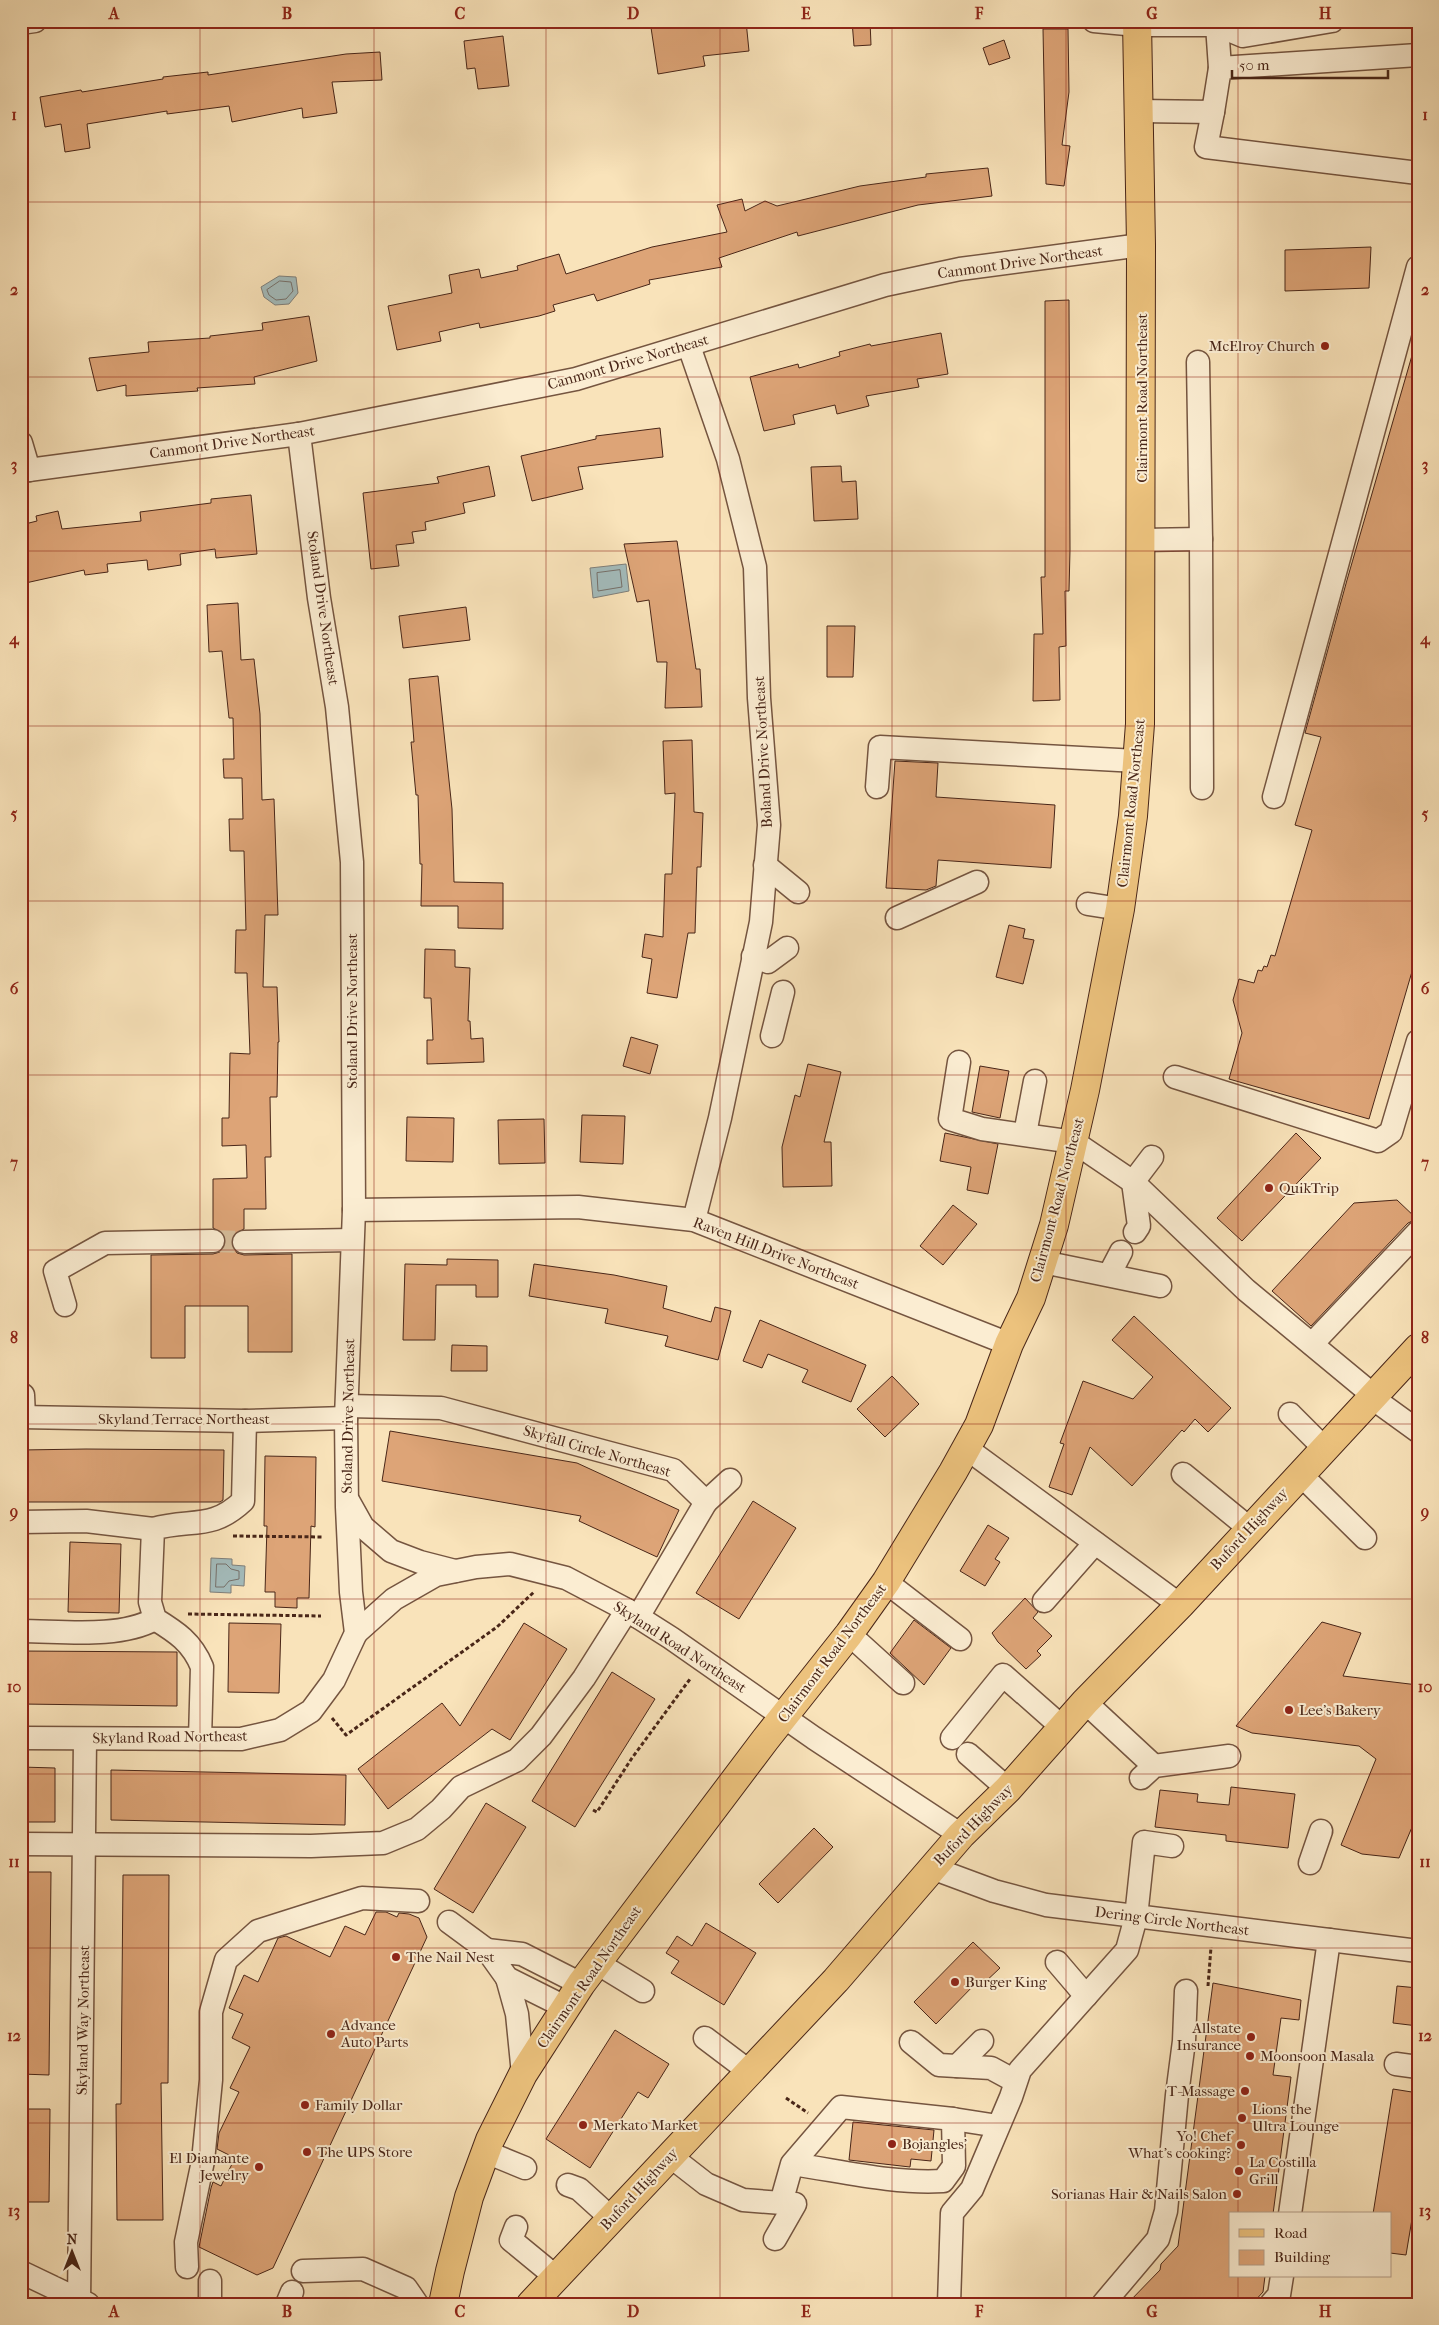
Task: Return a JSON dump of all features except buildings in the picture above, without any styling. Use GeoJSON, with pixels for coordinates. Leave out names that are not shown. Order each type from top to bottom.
{"type":"FeatureCollection","features":[{"type":"Feature","properties":{"kind":"main road","name":"Clairmont Road Northeast"},"geometry":{"type":"LineString","coordinates":[[444,2304],[458,2237],[486,2152],[523,2074],[581,1984],[849,1634],[886,1582],[979,1425],[1009,1344],[1031,1298],[1042,1262],[1074,1142],[1120,909],[1133,816],[1140,724],[1142,540],[1141,245],[1137,23]]}},
{"type":"Feature","properties":{"kind":"main road","name":"Buford Highway"},"geometry":{"type":"LineString","coordinates":[[531,2304],[836,1980],[961,1835],[1008,1789],[1085,1702],[1180,1605],[1249,1528],[1418,1348]]}},
{"type":"Feature","properties":{"kind":"street"},"geometry":{"type":"LineString","coordinates":[[21,23],[35,21]]}},
{"type":"Feature","properties":{"kind":"street"},"geometry":{"type":"LineString","coordinates":[[1094,21],[1217,25],[1243,36],[1332,21]]}},
{"type":"Feature","properties":{"kind":"street"},"geometry":{"type":"LineString","coordinates":[[1217,25],[1220,68],[1206,147],[1418,173]]}},
{"type":"Feature","properties":{"kind":"street"},"geometry":{"type":"LineString","coordinates":[[1220,68],[1418,55]]}},
{"type":"Feature","properties":{"kind":"street"},"geometry":{"type":"LineString","coordinates":[[1138,111],[1213,112]]}},
{"type":"Feature","properties":{"kind":"street","name":"Canmont Drive Northeast"},"geometry":{"type":"LineString","coordinates":[[25,470],[299,434],[576,379],[885,285],[960,269],[1141,245]]}},
{"type":"Feature","properties":{"kind":"street"},"geometry":{"type":"LineString","coordinates":[[1274,797],[1418,268]]}},
{"type":"Feature","properties":{"kind":"street","name":"Boland Drive Northeast"},"geometry":{"type":"LineString","coordinates":[[689,346],[728,460],[755,567],[759,698],[769,825],[761,922],[720,1118],[694,1220]]}},
{"type":"Feature","properties":{"kind":"street"},"geometry":{"type":"LineString","coordinates":[[1198,362],[1202,788]]}},
{"type":"Feature","properties":{"kind":"street","name":"Stoland Drive Northeast"},"geometry":{"type":"LineString","coordinates":[[299,434],[319,598],[337,707],[352,862],[354,1210],[347,1412],[347,1496],[351,1592],[356,1633]]}},
{"type":"Feature","properties":{"kind":"street"},"geometry":{"type":"LineString","coordinates":[[21,443],[25,470]]}},
{"type":"Feature","properties":{"kind":"street"},"geometry":{"type":"LineString","coordinates":[[1142,540],[1200,539]]}},
{"type":"Feature","properties":{"kind":"street"},"geometry":{"type":"LineString","coordinates":[[877,787],[880,747],[1137,761]]}},
{"type":"Feature","properties":{"kind":"street"},"geometry":{"type":"LineString","coordinates":[[765,865],[798,892]]}},
{"type":"Feature","properties":{"kind":"street"},"geometry":{"type":"LineString","coordinates":[[897,918],[977,882]]}},
{"type":"Feature","properties":{"kind":"street"},"geometry":{"type":"LineString","coordinates":[[1088,904],[1120,909]]}},
{"type":"Feature","properties":{"kind":"street"},"geometry":{"type":"LineString","coordinates":[[753,956],[768,962],[787,948]]}},
{"type":"Feature","properties":{"kind":"street"},"geometry":{"type":"LineString","coordinates":[[738,1028],[774,1029],[783,992]]}},
{"type":"Feature","properties":{"kind":"street"},"geometry":{"type":"LineString","coordinates":[[1175,1077],[1378,1141],[1391,1132],[1418,1041]]}},
{"type":"Feature","properties":{"kind":"street"},"geometry":{"type":"LineString","coordinates":[[959,1062],[950,1120],[982,1129],[1074,1142],[1133,1182],[1246,1290],[1372,1396],[1418,1431]]}},
{"type":"Feature","properties":{"kind":"street"},"geometry":{"type":"LineString","coordinates":[[1025,1134],[1035,1081]]}},
{"type":"Feature","properties":{"kind":"street"},"geometry":{"type":"LineString","coordinates":[[1134,1232],[1138,1226],[1133,1182],[1152,1157]]}},
{"type":"Feature","properties":{"kind":"street","name":"Raven Hill Drive Northeast"},"geometry":{"type":"LineString","coordinates":[[354,1210],[578,1207],[694,1220],[1009,1344]]}},
{"type":"Feature","properties":{"kind":"street"},"geometry":{"type":"LineString","coordinates":[[1312,1344],[1418,1232]]}},
{"type":"Feature","properties":{"kind":"street"},"geometry":{"type":"LineString","coordinates":[[244,1242],[352,1240]]}},
{"type":"Feature","properties":{"kind":"street"},"geometry":{"type":"LineString","coordinates":[[65,1305],[55,1271],[105,1242],[214,1242]]}},
{"type":"Feature","properties":{"kind":"street"},"geometry":{"type":"LineString","coordinates":[[1109,1275],[1121,1252]]}},
{"type":"Feature","properties":{"kind":"street"},"geometry":{"type":"LineString","coordinates":[[1042,1262],[1160,1286]]}},
{"type":"Feature","properties":{"kind":"street"},"geometry":{"type":"LineString","coordinates":[[23,1395],[23,1417]]}},
{"type":"Feature","properties":{"kind":"street","name":"Skyfall Circle Northeast"},"geometry":{"type":"LineString","coordinates":[[347,1412],[442,1408],[673,1470],[706,1502]]}},
{"type":"Feature","properties":{"kind":"street","name":"Skyland Terrace Northeast"},"geometry":{"type":"LineString","coordinates":[[23,1417],[245,1421],[347,1412]]}},
{"type":"Feature","properties":{"kind":"street"},"geometry":{"type":"LineString","coordinates":[[1290,1414],[1324,1448]]}},
{"type":"Feature","properties":{"kind":"street"},"geometry":{"type":"LineString","coordinates":[[21,1522],[86,1521],[153,1529],[171,1524],[205,1522],[219,1519],[232,1512],[243,1501],[245,1421]]}},
{"type":"Feature","properties":{"kind":"street"},"geometry":{"type":"LineString","coordinates":[[966,1448],[1180,1605]]}},
{"type":"Feature","properties":{"kind":"street"},"geometry":{"type":"LineString","coordinates":[[1183,1474],[1249,1528]]}},
{"type":"Feature","properties":{"kind":"street"},"geometry":{"type":"LineString","coordinates":[[1300,1474],[1365,1538]]}},
{"type":"Feature","properties":{"kind":"street"},"geometry":{"type":"LineString","coordinates":[[21,1844],[311,1846],[383,1843],[417,1829],[441,1809],[461,1787],[517,1760],[541,1736],[633,1614],[706,1502],[730,1480]]}},
{"type":"Feature","properties":{"kind":"street"},"geometry":{"type":"LineString","coordinates":[[347,1496],[363,1527],[391,1551],[420,1562],[455,1571]]}},
{"type":"Feature","properties":{"kind":"street"},"geometry":{"type":"LineString","coordinates":[[153,1529],[150,1602],[155,1619],[182,1636],[198,1658],[202,1667],[200,1739]]}},
{"type":"Feature","properties":{"kind":"street"},"geometry":{"type":"LineString","coordinates":[[1044,1601],[1095,1543]]}},
{"type":"Feature","properties":{"kind":"street","name":"Skyland Road Northeast"},"geometry":{"type":"LineString","coordinates":[[21,1738],[241,1739],[280,1730],[311,1712],[334,1680],[356,1633],[394,1599],[436,1575],[510,1564],[566,1578],[633,1614],[961,1835]]}},
{"type":"Feature","properties":{"kind":"street"},"geometry":{"type":"LineString","coordinates":[[886,1582],[960,1638]]}},
{"type":"Feature","properties":{"kind":"street"},"geometry":{"type":"LineString","coordinates":[[21,1631],[106,1631],[136,1628],[155,1619]]}},
{"type":"Feature","properties":{"kind":"street"},"geometry":{"type":"LineString","coordinates":[[849,1634],[903,1684]]}},
{"type":"Feature","properties":{"kind":"street"},"geometry":{"type":"LineString","coordinates":[[952,1738],[1003,1675],[1062,1727]]}},
{"type":"Feature","properties":{"kind":"street"},"geometry":{"type":"LineString","coordinates":[[1085,1702],[1148,1772],[1229,1756]]}},
{"type":"Feature","properties":{"kind":"street","name":"Skyland Way Northeast"},"geometry":{"type":"LineString","coordinates":[[83,2303],[86,1739]]}},
{"type":"Feature","properties":{"kind":"street"},"geometry":{"type":"LineString","coordinates":[[968,1754],[1008,1789]]}},
{"type":"Feature","properties":{"kind":"street"},"geometry":{"type":"LineString","coordinates":[[1310,1863],[1321,1831]]}},
{"type":"Feature","properties":{"kind":"street"},"geometry":{"type":"LineString","coordinates":[[948,2304],[952,2212],[972,2189],[1011,2097],[1020,2070],[1127,1950],[1136,1917],[1144,1842],[1172,1846]]}},
{"type":"Feature","properties":{"kind":"street","name":"Dering Circle Northeast"},"geometry":{"type":"LineString","coordinates":[[932,1868],[994,1892],[1046,1905],[1418,1951]]}},
{"type":"Feature","properties":{"kind":"street"},"geometry":{"type":"LineString","coordinates":[[187,2268],[186,2242],[203,2161],[211,2080],[211,2012],[226,1960],[258,1931],[362,1898],[418,1902]]}},
{"type":"Feature","properties":{"kind":"street"},"geometry":{"type":"LineString","coordinates":[[449,1922],[487,1950],[507,1978],[517,2014],[523,2074]]}},
{"type":"Feature","properties":{"kind":"street"},"geometry":{"type":"LineString","coordinates":[[1290,2212],[1328,1940]]}},
{"type":"Feature","properties":{"kind":"street"},"geometry":{"type":"LineString","coordinates":[[487,1950],[522,1954],[581,1984]]}},
{"type":"Feature","properties":{"kind":"street"},"geometry":{"type":"LineString","coordinates":[[1057,1962],[1086,1996]]}},
{"type":"Feature","properties":{"kind":"street"},"geometry":{"type":"LineString","coordinates":[[597,1963],[643,1991]]}},
{"type":"Feature","properties":{"kind":"street"},"geometry":{"type":"LineString","coordinates":[[507,1978],[565,2007]]}},
{"type":"Feature","properties":{"kind":"street"},"geometry":{"type":"LineString","coordinates":[[1103,2304],[1158,2240],[1166,2211],[1184,2041],[1186,1991]]}},
{"type":"Feature","properties":{"kind":"street"},"geometry":{"type":"LineString","coordinates":[[705,2038],[750,2072]]}},
{"type":"Feature","properties":{"kind":"street"},"geometry":{"type":"LineString","coordinates":[[911,2042],[948,2065],[991,2068],[1015,2081]]}},
{"type":"Feature","properties":{"kind":"street"},"geometry":{"type":"LineString","coordinates":[[948,2065],[982,2042]]}},
{"type":"Feature","properties":{"kind":"street"},"geometry":{"type":"LineString","coordinates":[[1396,2064],[1418,2067]]}},
{"type":"Feature","properties":{"kind":"street"},"geometry":{"type":"LineString","coordinates":[[781,2203],[792,2164],[841,2108],[953,2119],[998,2126]]}},
{"type":"Feature","properties":{"kind":"street"},"geometry":{"type":"LineString","coordinates":[[792,2164],[894,2179],[942,2181],[954,2166],[953,2119]]}},
{"type":"Feature","properties":{"kind":"street"},"geometry":{"type":"LineString","coordinates":[[486,2152],[525,2168]]}},
{"type":"Feature","properties":{"kind":"street"},"geometry":{"type":"LineString","coordinates":[[670,2156],[706,2184],[743,2200],[795,2204],[775,2239]]}},
{"type":"Feature","properties":{"kind":"street"},"geometry":{"type":"LineString","coordinates":[[568,2185],[579,2189],[611,2218]]}},
{"type":"Feature","properties":{"kind":"street"},"geometry":{"type":"LineString","coordinates":[[516,2227],[511,2240],[556,2278]]}},
{"type":"Feature","properties":{"kind":"street"},"geometry":{"type":"LineString","coordinates":[[302,2271],[364,2263],[406,2288],[417,2304]]}},
{"type":"Feature","properties":{"kind":"street"},"geometry":{"type":"LineString","coordinates":[[21,2272],[83,2303]]}},
{"type":"Feature","properties":{"kind":"street"},"geometry":{"type":"LineString","coordinates":[[1271,2304],[1279,2295],[1282,2278]]}},
{"type":"Feature","properties":{"kind":"street"},"geometry":{"type":"LineString","coordinates":[[210,2281],[210,2304]]}},
{"type":"Feature","properties":{"kind":"path"},"geometry":{"type":"LineString","coordinates":[[229,1536],[324,1537]]}},
{"type":"Feature","properties":{"kind":"path"},"geometry":{"type":"LineString","coordinates":[[332,1718],[346,1735],[496,1627],[538,1588]]}},
{"type":"Feature","properties":{"kind":"path"},"geometry":{"type":"LineString","coordinates":[[184,1614],[198,1616],[321,1616]]}},
{"type":"Feature","properties":{"kind":"path"},"geometry":{"type":"LineString","coordinates":[[593,1810],[597,1812],[632,1758],[690,1679]]}},
{"type":"Feature","properties":{"kind":"path"},"geometry":{"type":"LineString","coordinates":[[1210,1960],[1211,1944]]}},
{"type":"Feature","properties":{"kind":"path"},"geometry":{"type":"LineString","coordinates":[[786,2098],[808,2113]]}},
{"type":"Feature","properties":{"kind":"water"},"geometry":{"type":"Polygon","coordinates":[[[279,276],[296,277],[298,293],[289,304],[275,305],[264,297],[261,287],[279,276]]]}},
{"type":"Feature","properties":{"kind":"water"},"geometry":{"type":"Polygon","coordinates":[[[626,564],[629,591],[593,598],[590,568],[626,564]]]}},
{"type":"Feature","properties":{"kind":"water"},"geometry":{"type":"Polygon","coordinates":[[[211,1558],[232,1559],[232,1565],[245,1566],[244,1586],[231,1585],[231,1593],[210,1592],[211,1558]]]}},
{"type":"Feature","properties":{"kind":"tunnel"},"geometry":{"type":"LineString","coordinates":[[213,1241],[244,1242]]}},
{"type":"Feature","properties":{"kind":"place","name":"McElroy Church"},"geometry":{"type":"Point","coordinates":[1325,346]}},
{"type":"Feature","properties":{"kind":"place","name":"QuikTrip"},"geometry":{"type":"Point","coordinates":[1269,1188]}},
{"type":"Feature","properties":{"kind":"place","name":"Lee's Bakery"},"geometry":{"type":"Point","coordinates":[1289,1710]}},
{"type":"Feature","properties":{"kind":"place","name":"The Nail Nest"},"geometry":{"type":"Point","coordinates":[396,1957]}},
{"type":"Feature","properties":{"kind":"place","name":"Burger King"},"geometry":{"type":"Point","coordinates":[955,1982]}},
{"type":"Feature","properties":{"kind":"place","name":"Advance Auto Parts"},"geometry":{"type":"Point","coordinates":[331,2034]}},
{"type":"Feature","properties":{"kind":"place","name":"Allstate Insurance"},"geometry":{"type":"Point","coordinates":[1251,2037]}},
{"type":"Feature","properties":{"kind":"place","name":"Moonsoon Masala"},"geometry":{"type":"Point","coordinates":[1250,2056]}},
{"type":"Feature","properties":{"kind":"place","name":"T-Massage"},"geometry":{"type":"Point","coordinates":[1245,2091]}},
{"type":"Feature","properties":{"kind":"place","name":"Family Dollar"},"geometry":{"type":"Point","coordinates":[305,2105]}},
{"type":"Feature","properties":{"kind":"place","name":"Lions the Ultra Lounge"},"geometry":{"type":"Point","coordinates":[1242,2118]}},
{"type":"Feature","properties":{"kind":"place","name":"Merkato Market"},"geometry":{"type":"Point","coordinates":[583,2125]}},
{"type":"Feature","properties":{"kind":"place","name":"Bojangles'"},"geometry":{"type":"Point","coordinates":[892,2144]}},
{"type":"Feature","properties":{"kind":"place","name":"Yo! Chef What's cooking?"},"geometry":{"type":"Point","coordinates":[1241,2145]}},
{"type":"Feature","properties":{"kind":"place","name":"The UPS Store"},"geometry":{"type":"Point","coordinates":[307,2152]}},
{"type":"Feature","properties":{"kind":"place","name":"El Diamante Jewelry"},"geometry":{"type":"Point","coordinates":[259,2167]}},
{"type":"Feature","properties":{"kind":"place","name":"La Costilla Grill"},"geometry":{"type":"Point","coordinates":[1239,2171]}},
{"type":"Feature","properties":{"kind":"place","name":"Sorianas Hair & Nails Salon"},"geometry":{"type":"Point","coordinates":[1237,2194]}}]}
